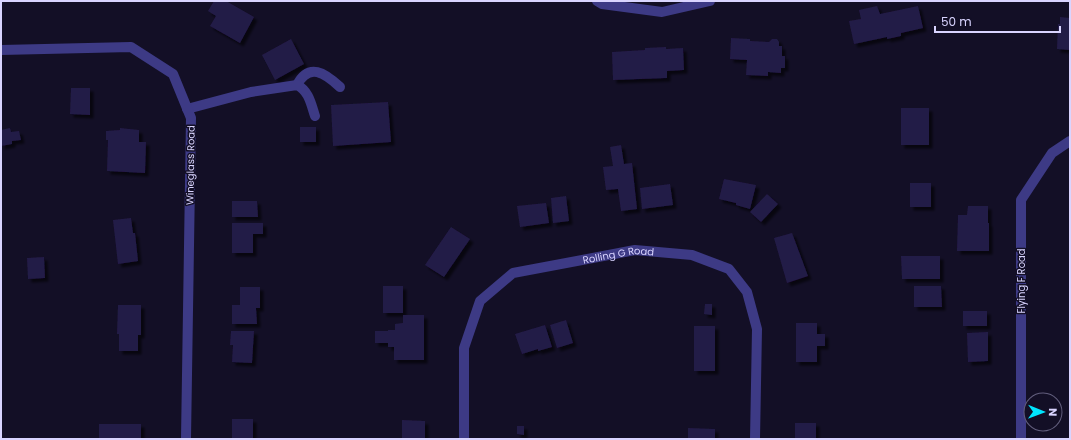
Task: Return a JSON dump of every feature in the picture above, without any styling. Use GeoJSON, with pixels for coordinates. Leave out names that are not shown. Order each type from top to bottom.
{"type":"FeatureCollection","features":[{"type":"Feature","properties":{"kind":"street"},"geometry":{"type":"LineString","coordinates":[[597,1],[602,4],[662,12],[710,1]]}},
{"type":"Feature","properties":{"kind":"street","name":"Wineglass Road"},"geometry":{"type":"LineString","coordinates":[[1,50],[131,47],[173,74],[191,118],[186,439]]}},
{"type":"Feature","properties":{"kind":"street"},"geometry":{"type":"LineString","coordinates":[[297,85],[305,74],[316,71],[327,75],[340,86]]}},
{"type":"Feature","properties":{"kind":"street"},"geometry":{"type":"LineString","coordinates":[[187,109],[250,92],[297,85],[303,88],[310,98],[315,116]]}},
{"type":"Feature","properties":{"kind":"street","name":"Flying F Road"},"geometry":{"type":"LineString","coordinates":[[1021,439],[1022,200],[1052,153],[1070,141]]}},
{"type":"Feature","properties":{"kind":"street","name":"Rolling G Road"},"geometry":{"type":"LineString","coordinates":[[464,439],[464,348],[480,301],[513,273],[635,250],[692,255],[729,269],[747,292],[757,329],[755,439]]}},
{"type":"Feature","properties":{"kind":"building"},"geometry":{"type":"Polygon","coordinates":[[[214,1],[226,1],[254,17],[240,43],[210,26],[216,16],[208,11],[214,1]]]}},
{"type":"Feature","properties":{"kind":"building"},"geometry":{"type":"Polygon","coordinates":[[[877,6],[880,14],[918,6],[923,28],[901,33],[901,36],[887,39],[887,37],[854,44],[849,21],[861,19],[859,10],[877,6]]]}},
{"type":"Feature","properties":{"kind":"building"},"geometry":{"type":"Polygon","coordinates":[[[1060,17],[1070,18],[1070,50],[1057,49],[1058,24],[1060,24],[1060,17]]]}},
{"type":"Feature","properties":{"kind":"building"},"geometry":{"type":"Polygon","coordinates":[[[731,38],[769,42],[772,39],[777,39],[779,46],[782,46],[782,56],[785,56],[785,68],[781,68],[781,73],[768,72],[768,76],[746,75],[747,60],[730,59],[731,38]]]}},
{"type":"Feature","properties":{"kind":"building"},"geometry":{"type":"Polygon","coordinates":[[[291,39],[304,64],[275,80],[262,55],[291,39]]]}},
{"type":"Feature","properties":{"kind":"building"},"geometry":{"type":"Polygon","coordinates":[[[666,47],[666,49],[683,48],[684,70],[667,71],[667,78],[613,80],[612,52],[666,47]]]}},
{"type":"Feature","properties":{"kind":"building"},"geometry":{"type":"Polygon","coordinates":[[[71,88],[90,88],[90,115],[70,114],[71,88]]]}},
{"type":"Feature","properties":{"kind":"building"},"geometry":{"type":"Polygon","coordinates":[[[388,102],[391,142],[333,146],[331,105],[388,102]]]}},
{"type":"Feature","properties":{"kind":"building"},"geometry":{"type":"Polygon","coordinates":[[[901,108],[929,108],[929,145],[901,145],[901,108]]]}},
{"type":"Feature","properties":{"kind":"building"},"geometry":{"type":"Polygon","coordinates":[[[300,127],[316,127],[316,142],[300,142],[300,127]]]}},
{"type":"Feature","properties":{"kind":"building"},"geometry":{"type":"Polygon","coordinates":[[[10,128],[11,132],[19,131],[21,140],[12,141],[12,144],[1,146],[1,130],[10,128]]]}},
{"type":"Feature","properties":{"kind":"building"},"geometry":{"type":"Polygon","coordinates":[[[120,128],[139,130],[139,142],[146,142],[145,173],[107,171],[108,140],[106,140],[106,131],[120,130],[120,128]]]}},
{"type":"Feature","properties":{"kind":"building"},"geometry":{"type":"Polygon","coordinates":[[[621,145],[624,164],[632,163],[637,209],[621,211],[618,189],[606,190],[603,167],[613,166],[610,147],[621,145]]]}},
{"type":"Feature","properties":{"kind":"building"},"geometry":{"type":"Polygon","coordinates":[[[724,179],[756,185],[750,209],[736,205],[736,203],[719,199],[724,179]]]}},
{"type":"Feature","properties":{"kind":"building"},"geometry":{"type":"Polygon","coordinates":[[[910,183],[931,183],[931,207],[910,207],[910,183]]]}},
{"type":"Feature","properties":{"kind":"building"},"geometry":{"type":"Polygon","coordinates":[[[670,184],[673,205],[642,209],[640,188],[670,184]]]}},
{"type":"Feature","properties":{"kind":"building"},"geometry":{"type":"Polygon","coordinates":[[[767,194],[778,204],[761,222],[750,212],[767,194]]]}},
{"type":"Feature","properties":{"kind":"building"},"geometry":{"type":"Polygon","coordinates":[[[566,196],[569,221],[553,223],[551,198],[566,196]]]}},
{"type":"Feature","properties":{"kind":"building"},"geometry":{"type":"Polygon","coordinates":[[[232,201],[257,201],[258,217],[232,217],[232,201]]]}},
{"type":"Feature","properties":{"kind":"building"},"geometry":{"type":"Polygon","coordinates":[[[546,203],[549,223],[520,227],[517,206],[546,203]]]}},
{"type":"Feature","properties":{"kind":"building"},"geometry":{"type":"Polygon","coordinates":[[[968,206],[988,206],[989,251],[957,251],[958,215],[967,215],[968,206]]]}},
{"type":"Feature","properties":{"kind":"building"},"geometry":{"type":"Polygon","coordinates":[[[131,218],[133,233],[135,233],[138,261],[118,264],[113,220],[131,218]]]}},
{"type":"Feature","properties":{"kind":"building"},"geometry":{"type":"Polygon","coordinates":[[[232,223],[263,223],[263,234],[253,234],[253,253],[232,253],[232,223]]]}},
{"type":"Feature","properties":{"kind":"building"},"geometry":{"type":"Polygon","coordinates":[[[451,227],[470,239],[444,277],[425,265],[451,227]]]}},
{"type":"Feature","properties":{"kind":"building"},"geometry":{"type":"Polygon","coordinates":[[[792,233],[808,276],[787,283],[774,238],[792,233]]]}},
{"type":"Feature","properties":{"kind":"building"},"geometry":{"type":"Polygon","coordinates":[[[901,256],[940,256],[940,279],[902,279],[901,256]]]}},
{"type":"Feature","properties":{"kind":"building"},"geometry":{"type":"Polygon","coordinates":[[[44,257],[45,278],[28,279],[27,258],[44,257]]]}},
{"type":"Feature","properties":{"kind":"building"},"geometry":{"type":"Polygon","coordinates":[[[383,286],[403,286],[403,313],[383,313],[383,286]]]}},
{"type":"Feature","properties":{"kind":"building"},"geometry":{"type":"Polygon","coordinates":[[[914,286],[941,286],[942,307],[914,307],[914,286]]]}},
{"type":"Feature","properties":{"kind":"building"},"geometry":{"type":"Polygon","coordinates":[[[240,287],[260,287],[260,308],[256,308],[257,324],[232,324],[232,305],[240,305],[240,287]]]}},
{"type":"Feature","properties":{"kind":"building"},"geometry":{"type":"Polygon","coordinates":[[[705,304],[712,304],[712,315],[704,314],[705,304]]]}},
{"type":"Feature","properties":{"kind":"building"},"geometry":{"type":"Polygon","coordinates":[[[118,305],[141,305],[141,335],[138,335],[138,351],[119,351],[119,334],[117,334],[118,305]]]}},
{"type":"Feature","properties":{"kind":"building"},"geometry":{"type":"Polygon","coordinates":[[[963,311],[987,311],[987,326],[963,326],[963,311]]]}},
{"type":"Feature","properties":{"kind":"building"},"geometry":{"type":"Polygon","coordinates":[[[403,315],[424,315],[424,360],[394,360],[394,347],[388,347],[388,343],[375,343],[375,331],[395,330],[395,324],[403,323],[403,315]]]}},
{"type":"Feature","properties":{"kind":"building"},"geometry":{"type":"Polygon","coordinates":[[[566,320],[573,343],[557,348],[550,325],[566,320]]]}},
{"type":"Feature","properties":{"kind":"building"},"geometry":{"type":"Polygon","coordinates":[[[796,323],[817,323],[817,334],[825,334],[825,346],[817,346],[817,362],[796,362],[796,323]]]}},
{"type":"Feature","properties":{"kind":"building"},"geometry":{"type":"Polygon","coordinates":[[[545,325],[552,347],[538,351],[538,349],[522,354],[515,334],[545,325]]]}},
{"type":"Feature","properties":{"kind":"building"},"geometry":{"type":"Polygon","coordinates":[[[694,326],[715,326],[715,371],[694,371],[694,326]]]}},
{"type":"Feature","properties":{"kind":"building"},"geometry":{"type":"Polygon","coordinates":[[[231,331],[254,331],[252,363],[232,362],[233,345],[230,345],[231,331]]]}},
{"type":"Feature","properties":{"kind":"building"},"geometry":{"type":"Polygon","coordinates":[[[988,332],[988,361],[968,362],[967,333],[988,332]]]}},
{"type":"Feature","properties":{"kind":"building"},"geometry":{"type":"Polygon","coordinates":[[[232,419],[253,419],[253,439],[232,439],[232,419]]]}},
{"type":"Feature","properties":{"kind":"building"},"geometry":{"type":"Polygon","coordinates":[[[402,420],[425,421],[425,439],[402,439],[402,420]]]}},
{"type":"Feature","properties":{"kind":"building"},"geometry":{"type":"Polygon","coordinates":[[[795,423],[816,423],[816,439],[795,439],[795,423]]]}},
{"type":"Feature","properties":{"kind":"building"},"geometry":{"type":"Polygon","coordinates":[[[99,424],[141,424],[141,439],[99,439],[99,424]]]}},
{"type":"Feature","properties":{"kind":"building"},"geometry":{"type":"Polygon","coordinates":[[[517,426],[524,426],[524,435],[517,434],[517,426]]]}},
{"type":"Feature","properties":{"kind":"building"},"geometry":{"type":"Polygon","coordinates":[[[688,428],[715,429],[715,439],[688,439],[688,428]]]}}]}
